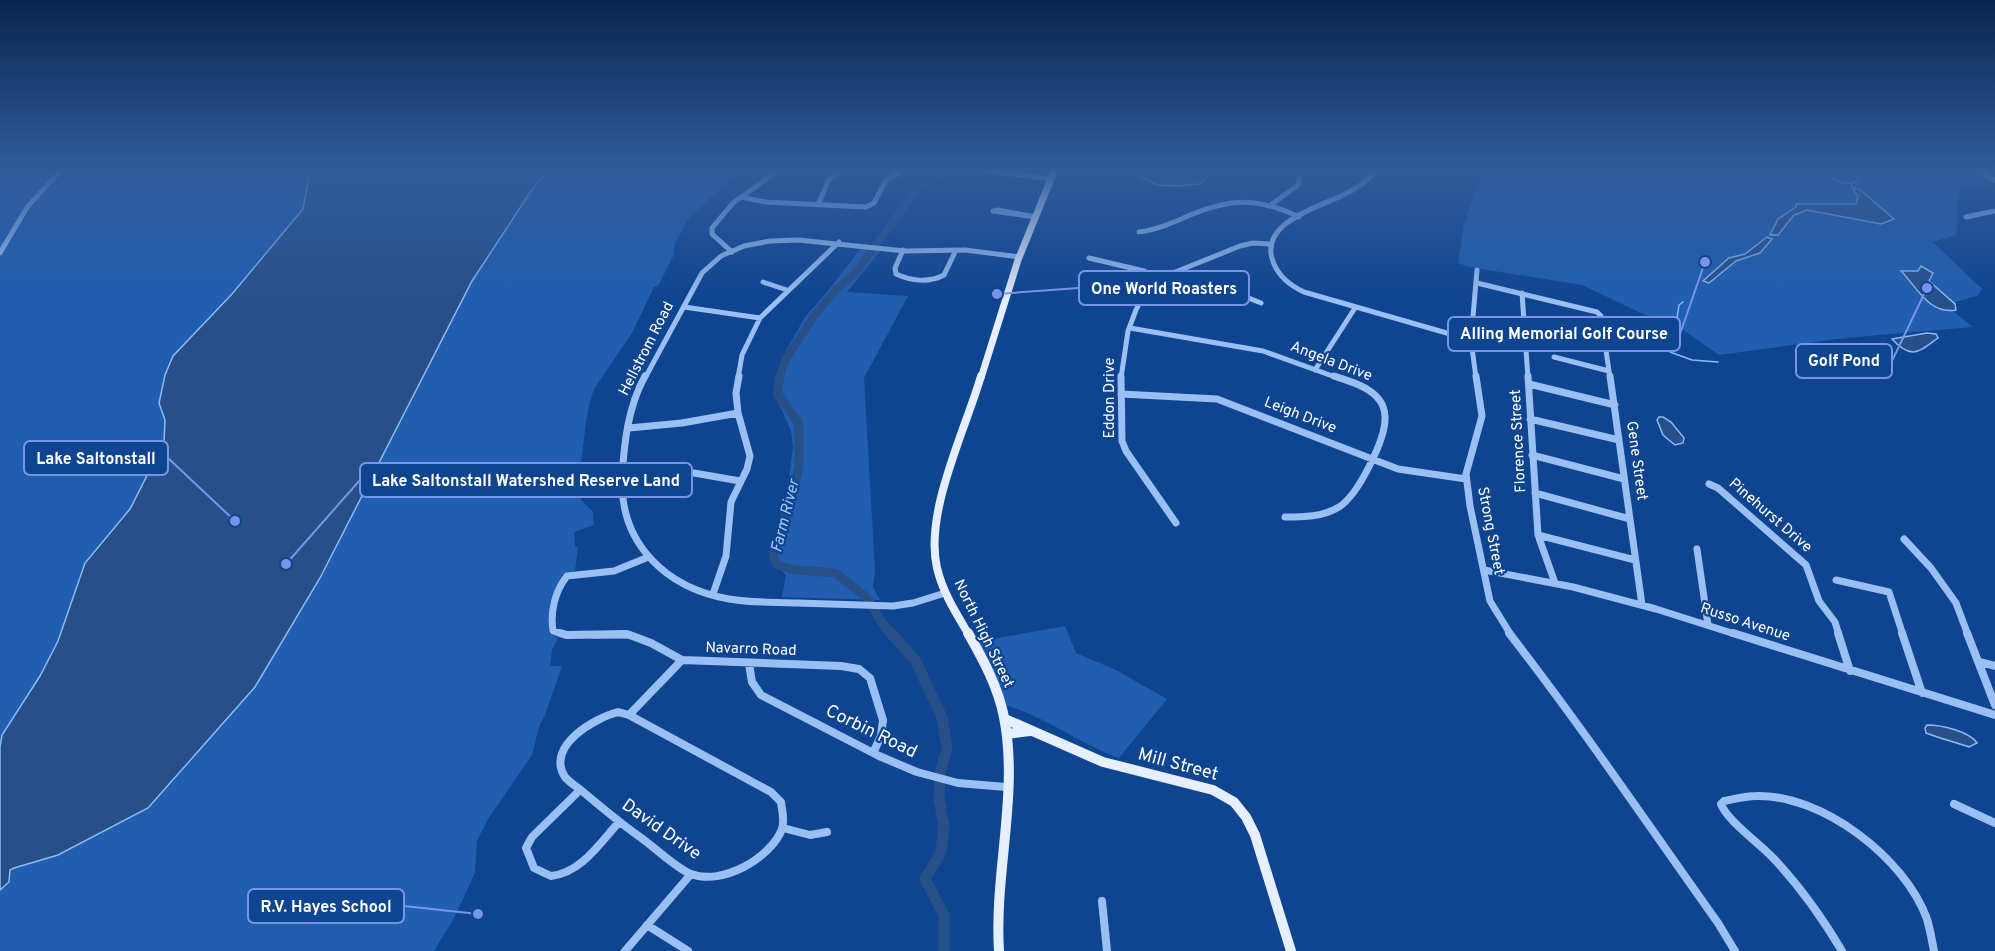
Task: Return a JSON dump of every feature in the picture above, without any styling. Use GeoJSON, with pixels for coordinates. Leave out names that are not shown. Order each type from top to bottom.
{"type":"FeatureCollection","features":[{"type":"Feature","properties":{"kind":"main road","name":"North High Street"},"geometry":{"type":"LineString","coordinates":[[999,951],[998,910],[1006,787],[1005,718],[991,678],[945,593],[936,562],[934,543],[937,518],[1035,216]]}},
{"type":"Feature","properties":{"kind":"main road","name":"Mill Street"},"geometry":{"type":"LineString","coordinates":[[1005,718],[1103,762],[1213,790],[1232,801],[1246,817],[1255,835],[1289,951]]}},
{"type":"Feature","properties":{"kind":"main road","name":"Mill Street"},"geometry":{"type":"LineString","coordinates":[[1007,734],[1030,731]]}},
{"type":"Feature","properties":{"kind":"street"},"geometry":{"type":"LineString","coordinates":[[0,253],[9,242],[24,213]]}},
{"type":"Feature","properties":{"kind":"street"},"geometry":{"type":"LineString","coordinates":[[722,213],[712,228],[712,234],[732,252]]}},
{"type":"Feature","properties":{"kind":"street"},"geometry":{"type":"LineString","coordinates":[[1002,213],[1035,216]]}},
{"type":"Feature","properties":{"kind":"street"},"geometry":{"type":"LineString","coordinates":[[1019,213],[1035,216]]}},
{"type":"Feature","properties":{"kind":"street"},"geometry":{"type":"LineString","coordinates":[[1139,232],[1155,230],[1196,213]]}},
{"type":"Feature","properties":{"kind":"street"},"geometry":{"type":"LineString","coordinates":[[1291,213],[1299,217]]}},
{"type":"Feature","properties":{"kind":"street"},"geometry":{"type":"LineString","coordinates":[[1306,213],[1279,230],[1270,244],[1272,260],[1286,282],[1297,289],[1355,308],[1471,340]]}},
{"type":"Feature","properties":{"kind":"street"},"geometry":{"type":"LineString","coordinates":[[1966,217],[1983,213]]}},
{"type":"Feature","properties":{"kind":"street","name":"Hellstrom Road"},"geometry":{"type":"LineString","coordinates":[[945,593],[913,603],[885,606],[740,601],[713,594],[676,579],[646,558],[628,525],[623,509],[622,474],[632,408],[638,390],[706,269],[732,252],[778,241],[807,239],[903,250],[956,250],[1020,257]]}},
{"type":"Feature","properties":{"kind":"street"},"geometry":{"type":"LineString","coordinates":[[713,594],[726,556],[728,515],[750,456],[738,413],[736,393],[742,355],[760,318],[839,242]]}},
{"type":"Feature","properties":{"kind":"street","name":"Eddon Drive"},"geometry":{"type":"LineString","coordinates":[[1176,523],[1124,446],[1121,358],[1140,296],[1158,279],[1248,244],[1270,244]]}},
{"type":"Feature","properties":{"kind":"street"},"geometry":{"type":"LineString","coordinates":[[903,250],[895,268],[896,274],[908,278],[930,279],[944,275],[956,250]]}},
{"type":"Feature","properties":{"kind":"street"},"geometry":{"type":"LineString","coordinates":[[1089,258],[1144,271],[1158,279]]}},
{"type":"Feature","properties":{"kind":"street"},"geometry":{"type":"LineString","coordinates":[[1181,270],[1205,288],[1241,295],[1261,303]]}},
{"type":"Feature","properties":{"kind":"street","name":"Strong Street"},"geometry":{"type":"LineString","coordinates":[[1477,270],[1471,340],[1482,416],[1466,479],[1490,601],[1498,618],[1566,706],[1602,761],[1718,923],[1735,951]]}},
{"type":"Feature","properties":{"kind":"street"},"geometry":{"type":"LineString","coordinates":[[763,282],[787,290]]}},
{"type":"Feature","properties":{"kind":"street"},"geometry":{"type":"LineString","coordinates":[[1477,283],[1522,293]]}},
{"type":"Feature","properties":{"kind":"street","name":"Gene Street"},"geometry":{"type":"LineString","coordinates":[[1522,293],[1600,314],[1615,405],[1642,605]]}},
{"type":"Feature","properties":{"kind":"street","name":"Florence Street"},"geometry":{"type":"LineString","coordinates":[[1522,293],[1538,535],[1555,583]]}},
{"type":"Feature","properties":{"kind":"street"},"geometry":{"type":"LineString","coordinates":[[684,307],[760,318]]}},
{"type":"Feature","properties":{"kind":"street"},"geometry":{"type":"LineString","coordinates":[[1315,370],[1355,308]]}},
{"type":"Feature","properties":{"kind":"street","name":"Angela Drive"},"geometry":{"type":"LineString","coordinates":[[1130,328],[1263,351],[1364,387],[1380,401],[1384,412],[1384,431],[1352,495],[1343,504],[1317,515],[1285,517]]}},
{"type":"Feature","properties":{"kind":"street"},"geometry":{"type":"LineString","coordinates":[[1562,331],[1605,340]]}},
{"type":"Feature","properties":{"kind":"street"},"geometry":{"type":"LineString","coordinates":[[1554,357],[1609,371]]}},
{"type":"Feature","properties":{"kind":"street"},"geometry":{"type":"LineString","coordinates":[[1529,384],[1615,405]]}},
{"type":"Feature","properties":{"kind":"street","name":"Leigh Drive"},"geometry":{"type":"LineString","coordinates":[[1121,394],[1217,399],[1407,471],[1466,479]]}},
{"type":"Feature","properties":{"kind":"street"},"geometry":{"type":"LineString","coordinates":[[629,428],[682,423],[738,413]]}},
{"type":"Feature","properties":{"kind":"street"},"geometry":{"type":"LineString","coordinates":[[1530,419],[1619,440]]}},
{"type":"Feature","properties":{"kind":"street"},"geometry":{"type":"LineString","coordinates":[[1532,455],[1624,479]]}},
{"type":"Feature","properties":{"kind":"street"},"geometry":{"type":"LineString","coordinates":[[694,473],[740,481]]}},
{"type":"Feature","properties":{"kind":"street","name":"Pinehurst Drive"},"geometry":{"type":"LineString","coordinates":[[1709,483],[1718,488],[1806,565],[1819,601],[1835,622],[1850,670]]}},
{"type":"Feature","properties":{"kind":"street"},"geometry":{"type":"LineString","coordinates":[[1535,493],[1630,519]]}},
{"type":"Feature","properties":{"kind":"street"},"geometry":{"type":"LineString","coordinates":[[1538,535],[1635,560]]}},
{"type":"Feature","properties":{"kind":"street"},"geometry":{"type":"LineString","coordinates":[[1904,539],[1931,568],[1956,603],[1995,705]]}},
{"type":"Feature","properties":{"kind":"street"},"geometry":{"type":"LineString","coordinates":[[1697,549],[1708,625]]}},
{"type":"Feature","properties":{"kind":"street","name":"Navarro Road"},"geometry":{"type":"LineString","coordinates":[[646,558],[614,571],[566,577],[553,616],[552,627],[555,633],[567,635],[627,634],[651,643],[682,660],[841,666],[859,669],[870,678],[884,720],[881,736],[873,753]]}},
{"type":"Feature","properties":{"kind":"street","name":"Russo Avenue"},"geometry":{"type":"LineString","coordinates":[[1484,570],[1555,583],[1642,605],[1995,715]]}},
{"type":"Feature","properties":{"kind":"street"},"geometry":{"type":"LineString","coordinates":[[1836,580],[1883,589],[1891,596],[1922,693]]}},
{"type":"Feature","properties":{"kind":"street"},"geometry":{"type":"LineString","coordinates":[[682,660],[629,715],[771,792],[781,802],[783,828],[810,835],[827,832]]}},
{"type":"Feature","properties":{"kind":"street"},"geometry":{"type":"LineString","coordinates":[[1980,662],[1995,666]]}},
{"type":"Feature","properties":{"kind":"street","name":"Corbin Road"},"geometry":{"type":"LineString","coordinates":[[749,664],[752,682],[761,695],[873,753],[929,777],[949,782],[1006,787]]}},
{"type":"Feature","properties":{"kind":"street","name":"David Drive"},"geometry":{"type":"LineString","coordinates":[[629,715],[618,712],[606,714],[594,720],[566,747],[560,769],[565,777],[619,822],[691,874],[709,877],[742,870],[770,847],[783,828]]}},
{"type":"Feature","properties":{"kind":"street"},"geometry":{"type":"LineString","coordinates":[[580,790],[532,837],[526,848],[534,868],[549,877],[574,870],[619,822]]}},
{"type":"Feature","properties":{"kind":"street"},"geometry":{"type":"LineString","coordinates":[[1842,951],[1817,912],[1788,875],[1726,814],[1721,804],[1724,801],[1750,795],[1773,796],[1809,807],[1850,828],[1881,853],[1909,885],[1928,923],[1934,951]]}},
{"type":"Feature","properties":{"kind":"street"},"geometry":{"type":"LineString","coordinates":[[1954,804],[1995,823]]}},
{"type":"Feature","properties":{"kind":"street"},"geometry":{"type":"LineString","coordinates":[[625,951],[691,874]]}},
{"type":"Feature","properties":{"kind":"street"},"geometry":{"type":"LineString","coordinates":[[1102,901],[1107,951]]}},
{"type":"Feature","properties":{"kind":"street"},"geometry":{"type":"LineString","coordinates":[[646,925],[688,951]]}},
{"type":"Feature","properties":{"kind":"shaded area"},"geometry":{"type":"Polygon","coordinates":[[[0,213],[22,213],[19,218],[0,250],[0,213]]]}},
{"type":"Feature","properties":{"kind":"shaded area"},"geometry":{"type":"Polygon","coordinates":[[[27,213],[694,213],[675,243],[674,255],[658,286],[654,287],[632,333],[594,389],[587,415],[575,493],[593,512],[594,525],[574,532],[575,547],[578,547],[575,571],[568,572],[559,581],[549,620],[549,633],[558,638],[552,650],[550,666],[562,666],[539,727],[532,755],[488,819],[477,841],[475,873],[454,918],[434,951],[0,951],[0,255],[27,213]]]}},
{"type":"Feature","properties":{"kind":"shaded area"},"geometry":{"type":"Polygon","coordinates":[[[299,213],[516,213],[472,281],[320,578],[255,687],[148,808],[58,855],[10,870],[9,882],[0,890],[0,747],[2,735],[40,676],[58,641],[85,563],[130,509],[164,442],[165,420],[159,403],[165,375],[173,356],[232,294],[299,213]]]}},
{"type":"Feature","properties":{"kind":"shaded area"},"geometry":{"type":"Polygon","coordinates":[[[1467,213],[1957,213],[1956,235],[1933,242],[1982,289],[1977,296],[1955,302],[1954,312],[1973,327],[1845,338],[1719,355],[1669,320],[1645,315],[1582,285],[1469,267],[1458,263],[1467,213]]]}},
{"type":"Feature","properties":{"kind":"shaded area"},"geometry":{"type":"Polygon","coordinates":[[[1786,213],[1798,213],[1794,215],[1778,235],[1770,235],[1778,219],[1786,213]]]}},
{"type":"Feature","properties":{"kind":"shaded area"},"geometry":{"type":"Polygon","coordinates":[[[1825,213],[1887,213],[1894,219],[1881,224],[1825,213]]]}},
{"type":"Feature","properties":{"kind":"shaded area"},"geometry":{"type":"Polygon","coordinates":[[[1767,237],[1772,239],[1760,253],[1736,261],[1709,283],[1703,281],[1729,258],[1745,254],[1767,237]]]}},
{"type":"Feature","properties":{"kind":"shaded area"},"geometry":{"type":"Polygon","coordinates":[[[861,248],[881,250],[847,292],[908,296],[864,378],[875,571],[873,587],[880,600],[782,597],[786,575],[774,563],[772,551],[788,486],[793,447],[791,431],[776,397],[776,376],[783,356],[805,317],[861,248]]]}},
{"type":"Feature","properties":{"kind":"shaded area"},"geometry":{"type":"Polygon","coordinates":[[[1921,266],[1933,273],[1929,281],[1955,304],[1956,310],[1938,308],[1931,304],[1901,271],[1918,271],[1921,266]]]}},
{"type":"Feature","properties":{"kind":"shaded area"},"geometry":{"type":"Polygon","coordinates":[[[1927,333],[1936,334],[1938,338],[1916,352],[1905,350],[1892,339],[1927,333]]]}},
{"type":"Feature","properties":{"kind":"shaded area"},"geometry":{"type":"Polygon","coordinates":[[[1659,417],[1671,422],[1684,438],[1683,443],[1675,445],[1663,435],[1657,420],[1659,417]]]}},
{"type":"Feature","properties":{"kind":"shaded area"},"geometry":{"type":"Polygon","coordinates":[[[1065,626],[1076,653],[1116,670],[1167,699],[1119,758],[1090,746],[1035,716],[1005,705],[976,642],[1065,626]]]}},
{"type":"Feature","properties":{"kind":"shaded area"},"geometry":{"type":"Polygon","coordinates":[[[1927,725],[1961,732],[1977,743],[1969,747],[1926,733],[1927,725]]]}},
{"type":"Feature","properties":{"kind":"waterway","name":"Farm River"},"geometry":{"type":"LineString","coordinates":[[779,378],[786,359],[814,316],[835,291],[857,271],[899,213]]}},
{"type":"Feature","properties":{"kind":"waterway"},"geometry":{"type":"LineString","coordinates":[[1677,318],[1679,305],[1683,302]]}},
{"type":"Feature","properties":{"kind":"waterway"},"geometry":{"type":"LineString","coordinates":[[1676,320],[1668,347],[1670,352],[1692,360],[1718,362]]}},
{"type":"Feature","properties":{"kind":"waterway","name":"Farm River"},"geometry":{"type":"LineString","coordinates":[[780,376],[777,393],[798,422],[799,466],[791,500],[773,555],[777,565],[795,570],[836,573],[867,598],[892,635]]}},
{"type":"Feature","properties":{"kind":"waterway","name":"Farm River"},"geometry":{"type":"LineString","coordinates":[[891,633],[915,660],[942,717],[947,748],[940,773],[939,799],[944,826],[941,852],[925,879],[944,915],[944,951]]}},
{"type":"Feature","properties":{"kind":"place","name":"Alling Memorial Golf Course"},"geometry":{"type":"Point","coordinates":[1705,262]}},
{"type":"Feature","properties":{"kind":"place","name":"Golf Pond"},"geometry":{"type":"Point","coordinates":[1927,288]}},
{"type":"Feature","properties":{"kind":"place","name":"One World Roasters"},"geometry":{"type":"Point","coordinates":[997,294]}},
{"type":"Feature","properties":{"kind":"place","name":"Lake Saltonstall"},"geometry":{"type":"Point","coordinates":[235,521]}},
{"type":"Feature","properties":{"kind":"place","name":"Lake Saltonstall Watershed Reserve Land"},"geometry":{"type":"Point","coordinates":[286,564]}},
{"type":"Feature","properties":{"kind":"place","name":"R.V. Hayes School"},"geometry":{"type":"Point","coordinates":[478,914]}}]}
